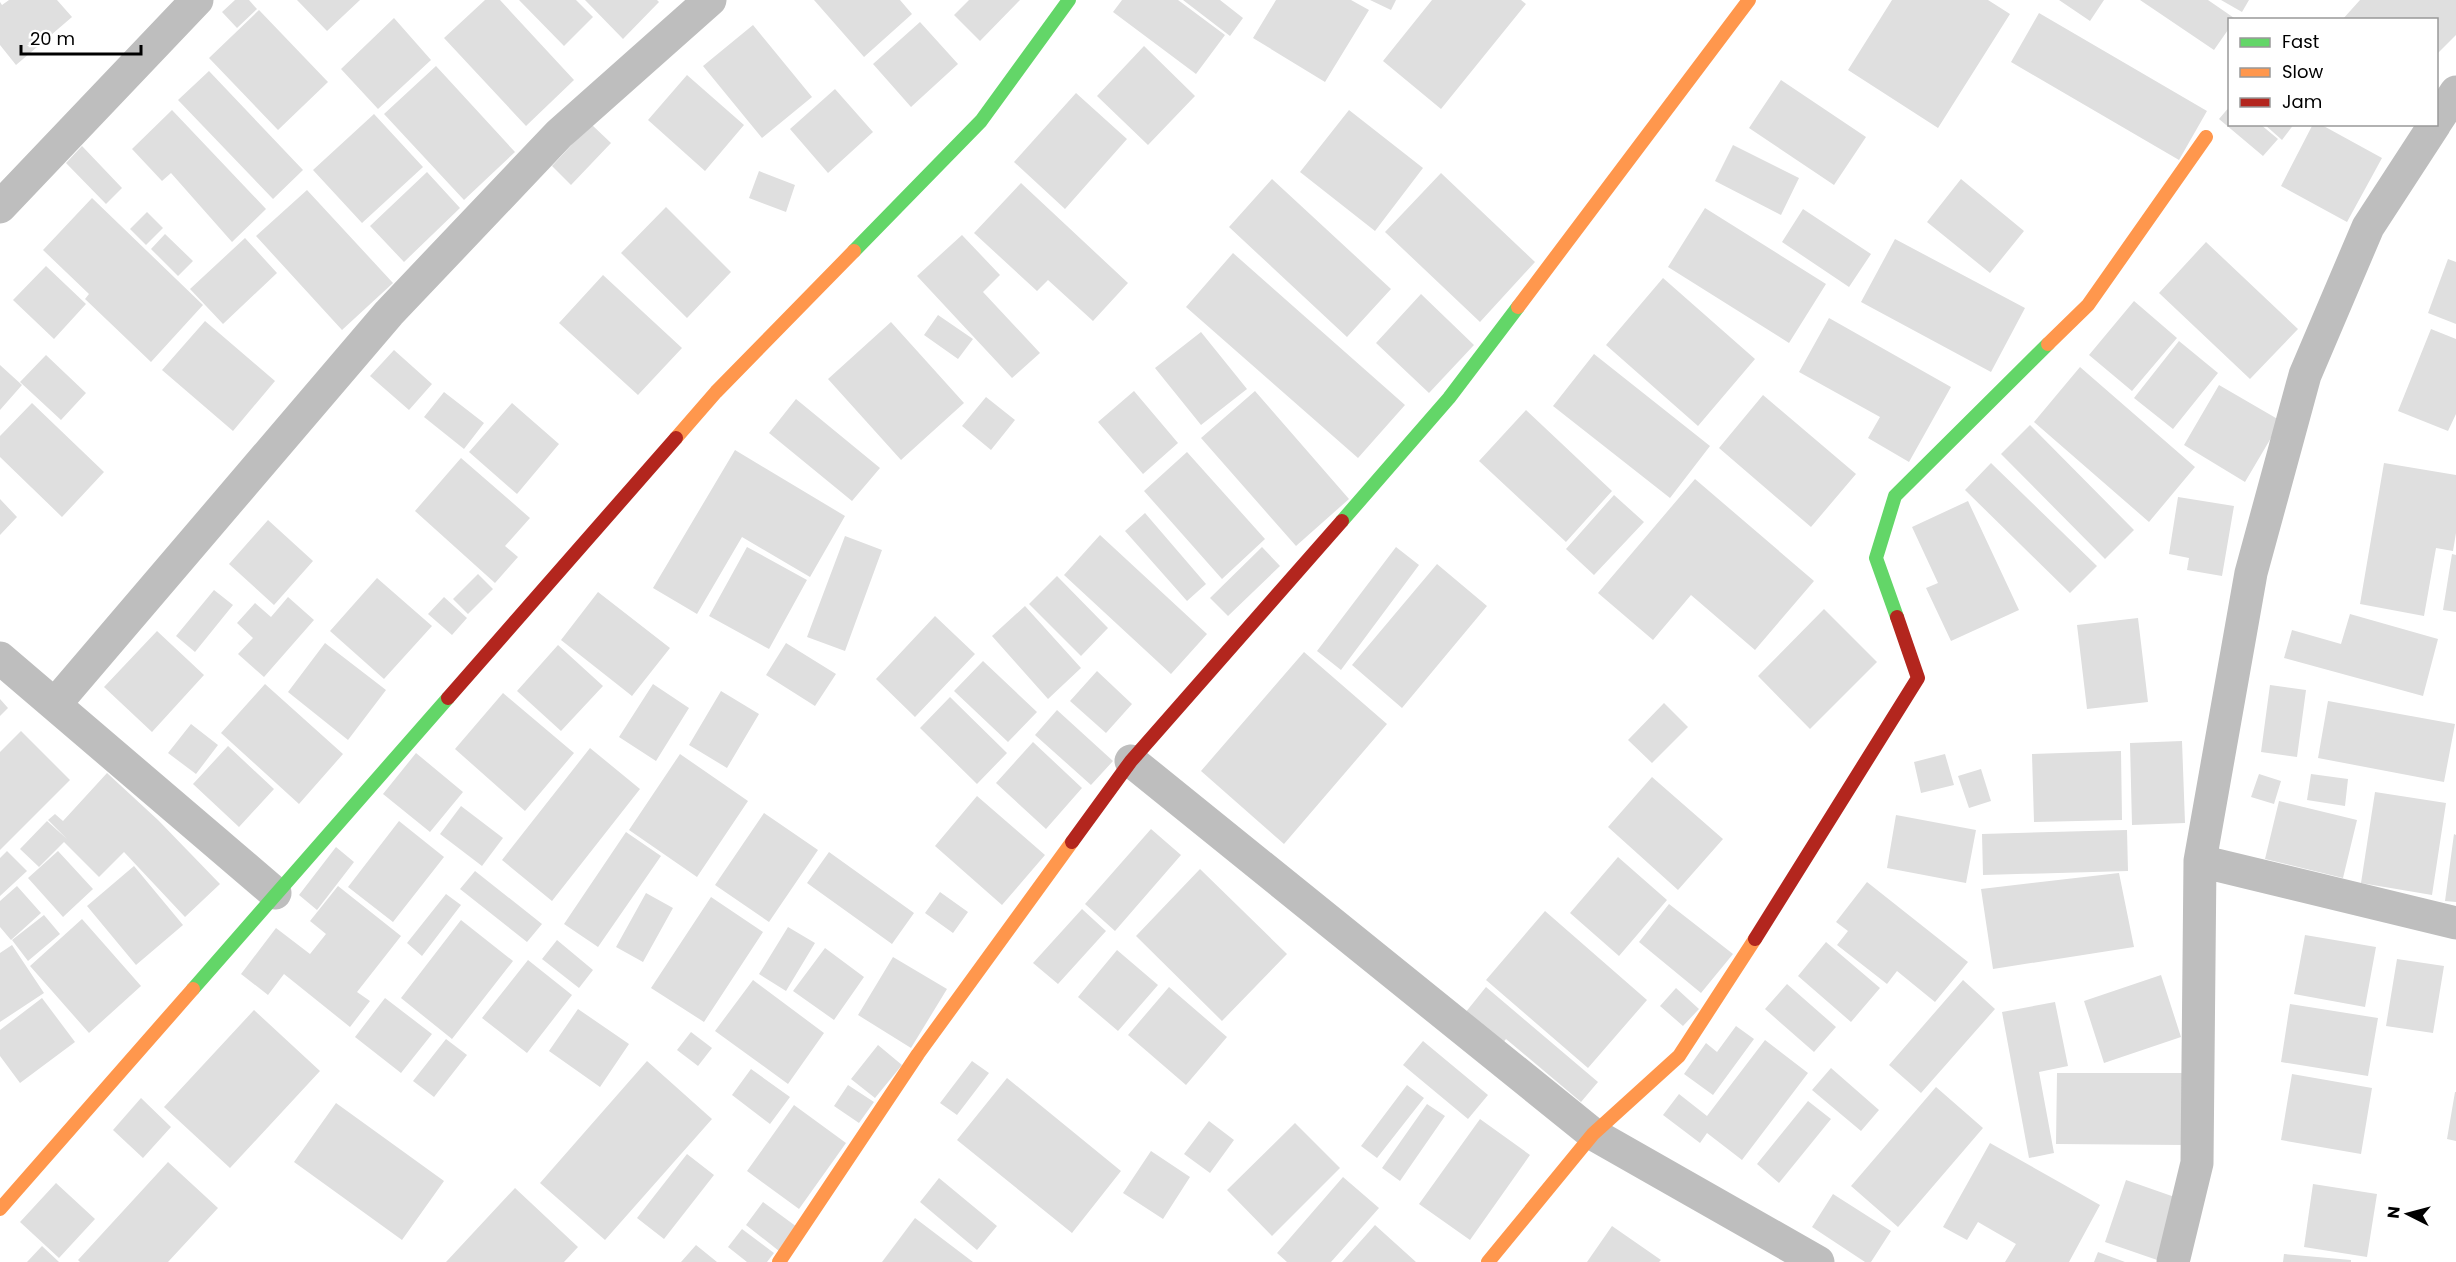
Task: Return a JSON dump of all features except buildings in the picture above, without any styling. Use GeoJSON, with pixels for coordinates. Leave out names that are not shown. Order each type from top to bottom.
{"type":"FeatureCollection","features":[{"type":"Feature","properties":{"kind":"street"},"geometry":{"type":"LineString","coordinates":[[0,207],[197,0]]}},
{"type":"Feature","properties":{"kind":"street"},"geometry":{"type":"LineString","coordinates":[[56,703],[389,313],[559,134],[710,0]]}},
{"type":"Feature","properties":{"kind":"street"},"geometry":{"type":"LineString","coordinates":[[0,1209],[716,392],[981,122],[1069,0]]}},
{"type":"Feature","properties":{"kind":"street"},"geometry":{"type":"LineString","coordinates":[[779,1262],[918,1054],[1131,761],[1449,398],[1749,0]]}},
{"type":"Feature","properties":{"kind":"street"},"geometry":{"type":"LineString","coordinates":[[2438,120],[2456,92]]}},
{"type":"Feature","properties":{"kind":"street"},"geometry":{"type":"LineString","coordinates":[[2173,1262],[2197,1163],[2200,861],[2251,573],[2306,375],[2368,227],[2434,126]]}},
{"type":"Feature","properties":{"kind":"street"},"geometry":{"type":"LineString","coordinates":[[1488,1262],[1593,1134],[1679,1056],[1812,851],[1918,678],[1876,558],[1895,496],[2088,305],[2206,137]]}},
{"type":"Feature","properties":{"kind":"street"},"geometry":{"type":"LineString","coordinates":[[0,658],[56,703],[275,893]]}},
{"type":"Feature","properties":{"kind":"street"},"geometry":{"type":"LineString","coordinates":[[1131,761],[1593,1134],[1818,1262]]}},
{"type":"Feature","properties":{"kind":"street"},"geometry":{"type":"LineString","coordinates":[[2200,861],[2456,924]]}},
{"type":"Feature","properties":{"kind":"traffic: fast"},"geometry":{"type":"LineString","coordinates":[[854,251],[981,121],[1069,0]]}},
{"type":"Feature","properties":{"kind":"traffic: fast"},"geometry":{"type":"LineString","coordinates":[[1342,521],[1449,398],[1518,307]]}},
{"type":"Feature","properties":{"kind":"traffic: fast"},"geometry":{"type":"LineString","coordinates":[[1897,617],[1876,558],[1895,496],[2048,344]]}},
{"type":"Feature","properties":{"kind":"traffic: fast"},"geometry":{"type":"LineString","coordinates":[[193,989],[448,698]]}},
{"type":"Feature","properties":{"kind":"traffic: slow"},"geometry":{"type":"LineString","coordinates":[[1518,307],[1749,0]]}},
{"type":"Feature","properties":{"kind":"traffic: slow"},"geometry":{"type":"LineString","coordinates":[[2048,344],[2088,305],[2206,137]]}},
{"type":"Feature","properties":{"kind":"traffic: slow"},"geometry":{"type":"LineString","coordinates":[[676,438],[716,392],[854,251]]}},
{"type":"Feature","properties":{"kind":"traffic: slow"},"geometry":{"type":"LineString","coordinates":[[779,1262],[918,1054],[1072,842]]}},
{"type":"Feature","properties":{"kind":"traffic: slow"},"geometry":{"type":"LineString","coordinates":[[1488,1262],[1593,1134],[1679,1056],[1755,939]]}},
{"type":"Feature","properties":{"kind":"traffic: slow"},"geometry":{"type":"LineString","coordinates":[[0,1209],[193,989]]}},
{"type":"Feature","properties":{"kind":"traffic: jam"},"geometry":{"type":"LineString","coordinates":[[448,698],[676,438]]}},
{"type":"Feature","properties":{"kind":"traffic: jam"},"geometry":{"type":"LineString","coordinates":[[1072,842],[1131,761],[1342,521]]}},
{"type":"Feature","properties":{"kind":"traffic: jam"},"geometry":{"type":"LineString","coordinates":[[1755,939],[1918,678],[1897,617]]}}]}
